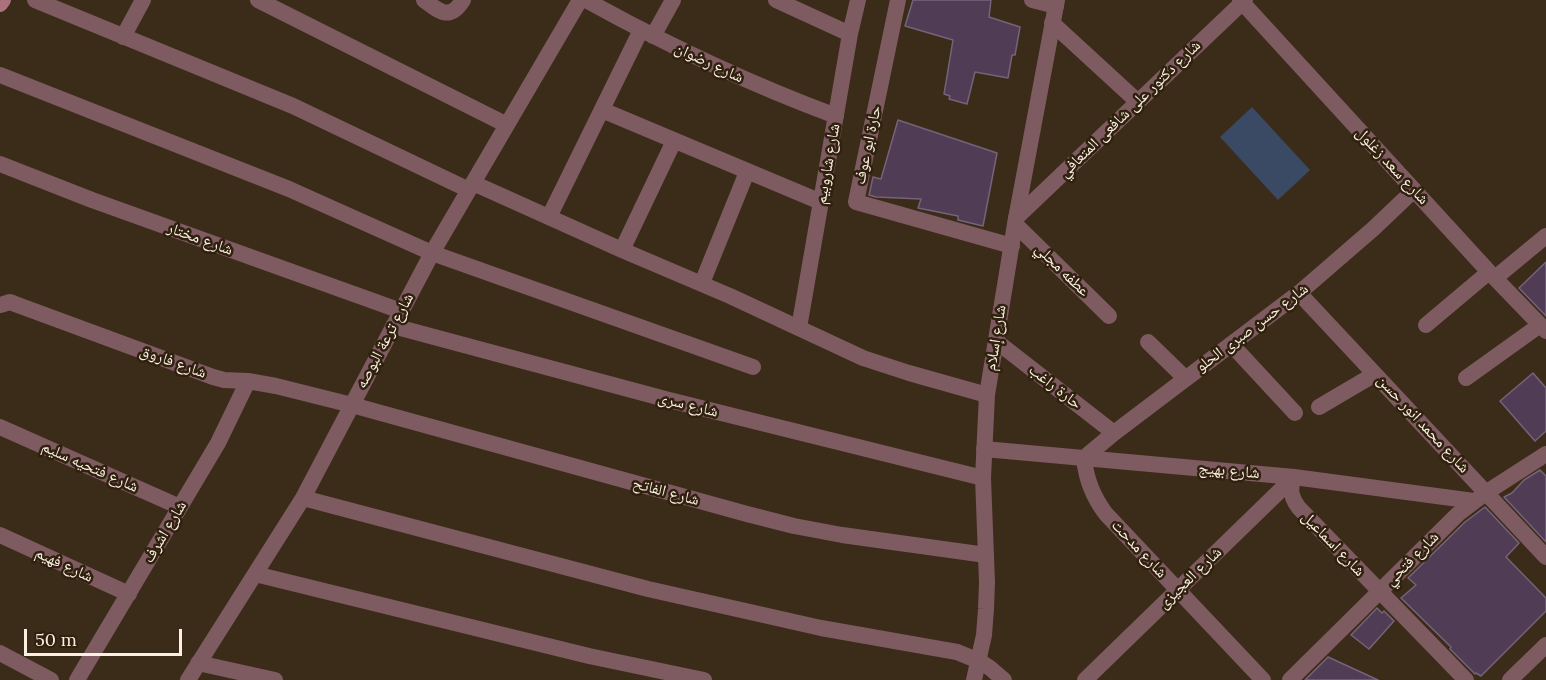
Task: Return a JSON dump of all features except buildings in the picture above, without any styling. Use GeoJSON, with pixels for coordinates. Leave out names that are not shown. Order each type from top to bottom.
{"type":"FeatureCollection","features":[{"type":"Feature","properties":{"kind":"street"},"geometry":{"type":"LineString","coordinates":[[35,0],[294,106],[471,186],[702,283],[873,362],[987,395]]}},
{"type":"Feature","properties":{"kind":"street"},"geometry":{"type":"LineString","coordinates":[[123,37],[143,0]]}},
{"type":"Feature","properties":{"kind":"street"},"geometry":{"type":"LineString","coordinates":[[258,0],[507,125]]}},
{"type":"Feature","properties":{"kind":"street"},"geometry":{"type":"LineString","coordinates":[[424,0],[444,13],[455,10],[463,0]]}},
{"type":"Feature","properties":{"kind":"street","name":"شارع ترعة البوصه"},"geometry":{"type":"LineString","coordinates":[[188,680],[303,498],[432,253],[580,0]]}},
{"type":"Feature","properties":{"kind":"street","name":"شارع رضوان"},"geometry":{"type":"LineString","coordinates":[[586,0],[647,33],[751,82],[836,116]]}},
{"type":"Feature","properties":{"kind":"street"},"geometry":{"type":"LineString","coordinates":[[549,217],[602,110],[647,33],[673,0]]}},
{"type":"Feature","properties":{"kind":"street"},"geometry":{"type":"LineString","coordinates":[[776,0],[850,34]]}},
{"type":"Feature","properties":{"kind":"street","name":"شارع شاروبيم"},"geometry":{"type":"LineString","coordinates":[[799,328],[850,34],[858,0]]}},
{"type":"Feature","properties":{"kind":"street","name":"حارة ابو عوف"},"geometry":{"type":"LineString","coordinates":[[898,0],[856,202],[1012,246]]}},
{"type":"Feature","properties":{"kind":"street"},"geometry":{"type":"LineString","coordinates":[[1032,0],[1055,10],[1138,102]]}},
{"type":"Feature","properties":{"kind":"street","name":"شارع دكتور على شافعى المتعافي"},"geometry":{"type":"LineString","coordinates":[[1016,221],[1242,1]]}},
{"type":"Feature","properties":{"kind":"street","name":"شارع سعد زغلول"},"geometry":{"type":"LineString","coordinates":[[1242,1],[1543,328]]}},
{"type":"Feature","properties":{"kind":"street","name":"شارع إسلام"},"geometry":{"type":"LineString","coordinates":[[974,680],[987,609],[983,478],[987,395],[1055,10]]}},
{"type":"Feature","properties":{"kind":"street"},"geometry":{"type":"LineString","coordinates":[[2,79],[289,189],[432,253],[753,367]]}},
{"type":"Feature","properties":{"kind":"street"},"geometry":{"type":"LineString","coordinates":[[602,110],[821,202]]}},
{"type":"Feature","properties":{"kind":"street"},"geometry":{"type":"LineString","coordinates":[[622,250],[674,141]]}},
{"type":"Feature","properties":{"kind":"street","name":"شارع مختار"},"geometry":{"type":"LineString","coordinates":[[0,164],[92,200],[401,311]]}},
{"type":"Feature","properties":{"kind":"street"},"geometry":{"type":"LineString","coordinates":[[702,283],[747,172]]}},
{"type":"Feature","properties":{"kind":"street","name":"شارع حسن صبرى الحلو"},"geometry":{"type":"LineString","coordinates":[[1084,458],[1185,378],[1299,293],[1373,230],[1414,190]]}},
{"type":"Feature","properties":{"kind":"street","name":"عطفه مجلي"},"geometry":{"type":"LineString","coordinates":[[1016,221],[1109,315]]}},
{"type":"Feature","properties":{"kind":"street"},"geometry":{"type":"LineString","coordinates":[[1426,325],[1546,236]]}},
{"type":"Feature","properties":{"kind":"street","name":"شارع محمد انور حسن"},"geometry":{"type":"LineString","coordinates":[[1299,293],[1375,374],[1480,497],[1546,556]]}},
{"type":"Feature","properties":{"kind":"street","name":"شارع فاروق"},"geometry":{"type":"LineString","coordinates":[[0,304],[15,304],[213,377],[276,386],[352,405]]}},
{"type":"Feature","properties":{"kind":"street","name":"شارع سرى"},"geometry":{"type":"LineString","coordinates":[[393,326],[669,400],[983,478]]}},
{"type":"Feature","properties":{"kind":"street"},"geometry":{"type":"LineString","coordinates":[[1466,378],[1543,328]]}},
{"type":"Feature","properties":{"kind":"street","name":"حارة راغب"},"geometry":{"type":"LineString","coordinates":[[996,341],[1114,433]]}},
{"type":"Feature","properties":{"kind":"street"},"geometry":{"type":"LineString","coordinates":[[1148,342],[1185,378]]}},
{"type":"Feature","properties":{"kind":"street"},"geometry":{"type":"LineString","coordinates":[[1231,344],[1295,413]]}},
{"type":"Feature","properties":{"kind":"street"},"geometry":{"type":"LineString","coordinates":[[1319,407],[1375,374]]}},
{"type":"Feature","properties":{"kind":"street","name":"شارع اشرف"},"geometry":{"type":"LineString","coordinates":[[76,680],[229,423],[248,381]]}},
{"type":"Feature","properties":{"kind":"street","name":"شارع الفاتح"},"geometry":{"type":"LineString","coordinates":[[352,405],[794,526],[861,538],[986,555]]}},
{"type":"Feature","properties":{"kind":"street","name":"شارع فتحيه سليم"},"geometry":{"type":"LineString","coordinates":[[0,427],[180,507]]}},
{"type":"Feature","properties":{"kind":"street","name":"شارع بهيج"},"geometry":{"type":"LineString","coordinates":[[984,449],[1294,477],[1480,497]]}},
{"type":"Feature","properties":{"kind":"street","name":"شارع فتحي"},"geometry":{"type":"LineString","coordinates":[[1290,680],[1444,528],[1480,497],[1546,454]]}},
{"type":"Feature","properties":{"kind":"street","name":"شارع مدحت"},"geometry":{"type":"LineString","coordinates":[[1084,458],[1090,488],[1097,502],[1111,520],[1263,680]]}},
{"type":"Feature","properties":{"kind":"street","name":"شارع العجيزى"},"geometry":{"type":"LineString","coordinates":[[1086,680],[1294,477]]}},
{"type":"Feature","properties":{"kind":"street","name":"شارع اسماعيل"},"geometry":{"type":"LineString","coordinates":[[1294,477],[1291,493],[1299,508],[1466,680]]}},
{"type":"Feature","properties":{"kind":"street"},"geometry":{"type":"LineString","coordinates":[[303,498],[648,589],[820,628],[967,655],[990,668],[1004,680]]}},
{"type":"Feature","properties":{"kind":"street","name":"شارع فهيم"},"geometry":{"type":"LineString","coordinates":[[0,535],[129,594]]}},
{"type":"Feature","properties":{"kind":"street"},"geometry":{"type":"LineString","coordinates":[[255,574],[589,656],[704,680]]}},
{"type":"Feature","properties":{"kind":"street"},"geometry":{"type":"LineString","coordinates":[[1510,680],[1546,645]]}},
{"type":"Feature","properties":{"kind":"street"},"geometry":{"type":"LineString","coordinates":[[0,653],[51,680]]}},
{"type":"Feature","properties":{"kind":"street"},"geometry":{"type":"LineString","coordinates":[[198,663],[275,680]]}},
{"type":"Feature","properties":{"kind":"water"},"geometry":{"type":"Polygon","coordinates":[[[1252,107],[1310,170],[1278,200],[1220,137],[1252,107]]]}}]}
